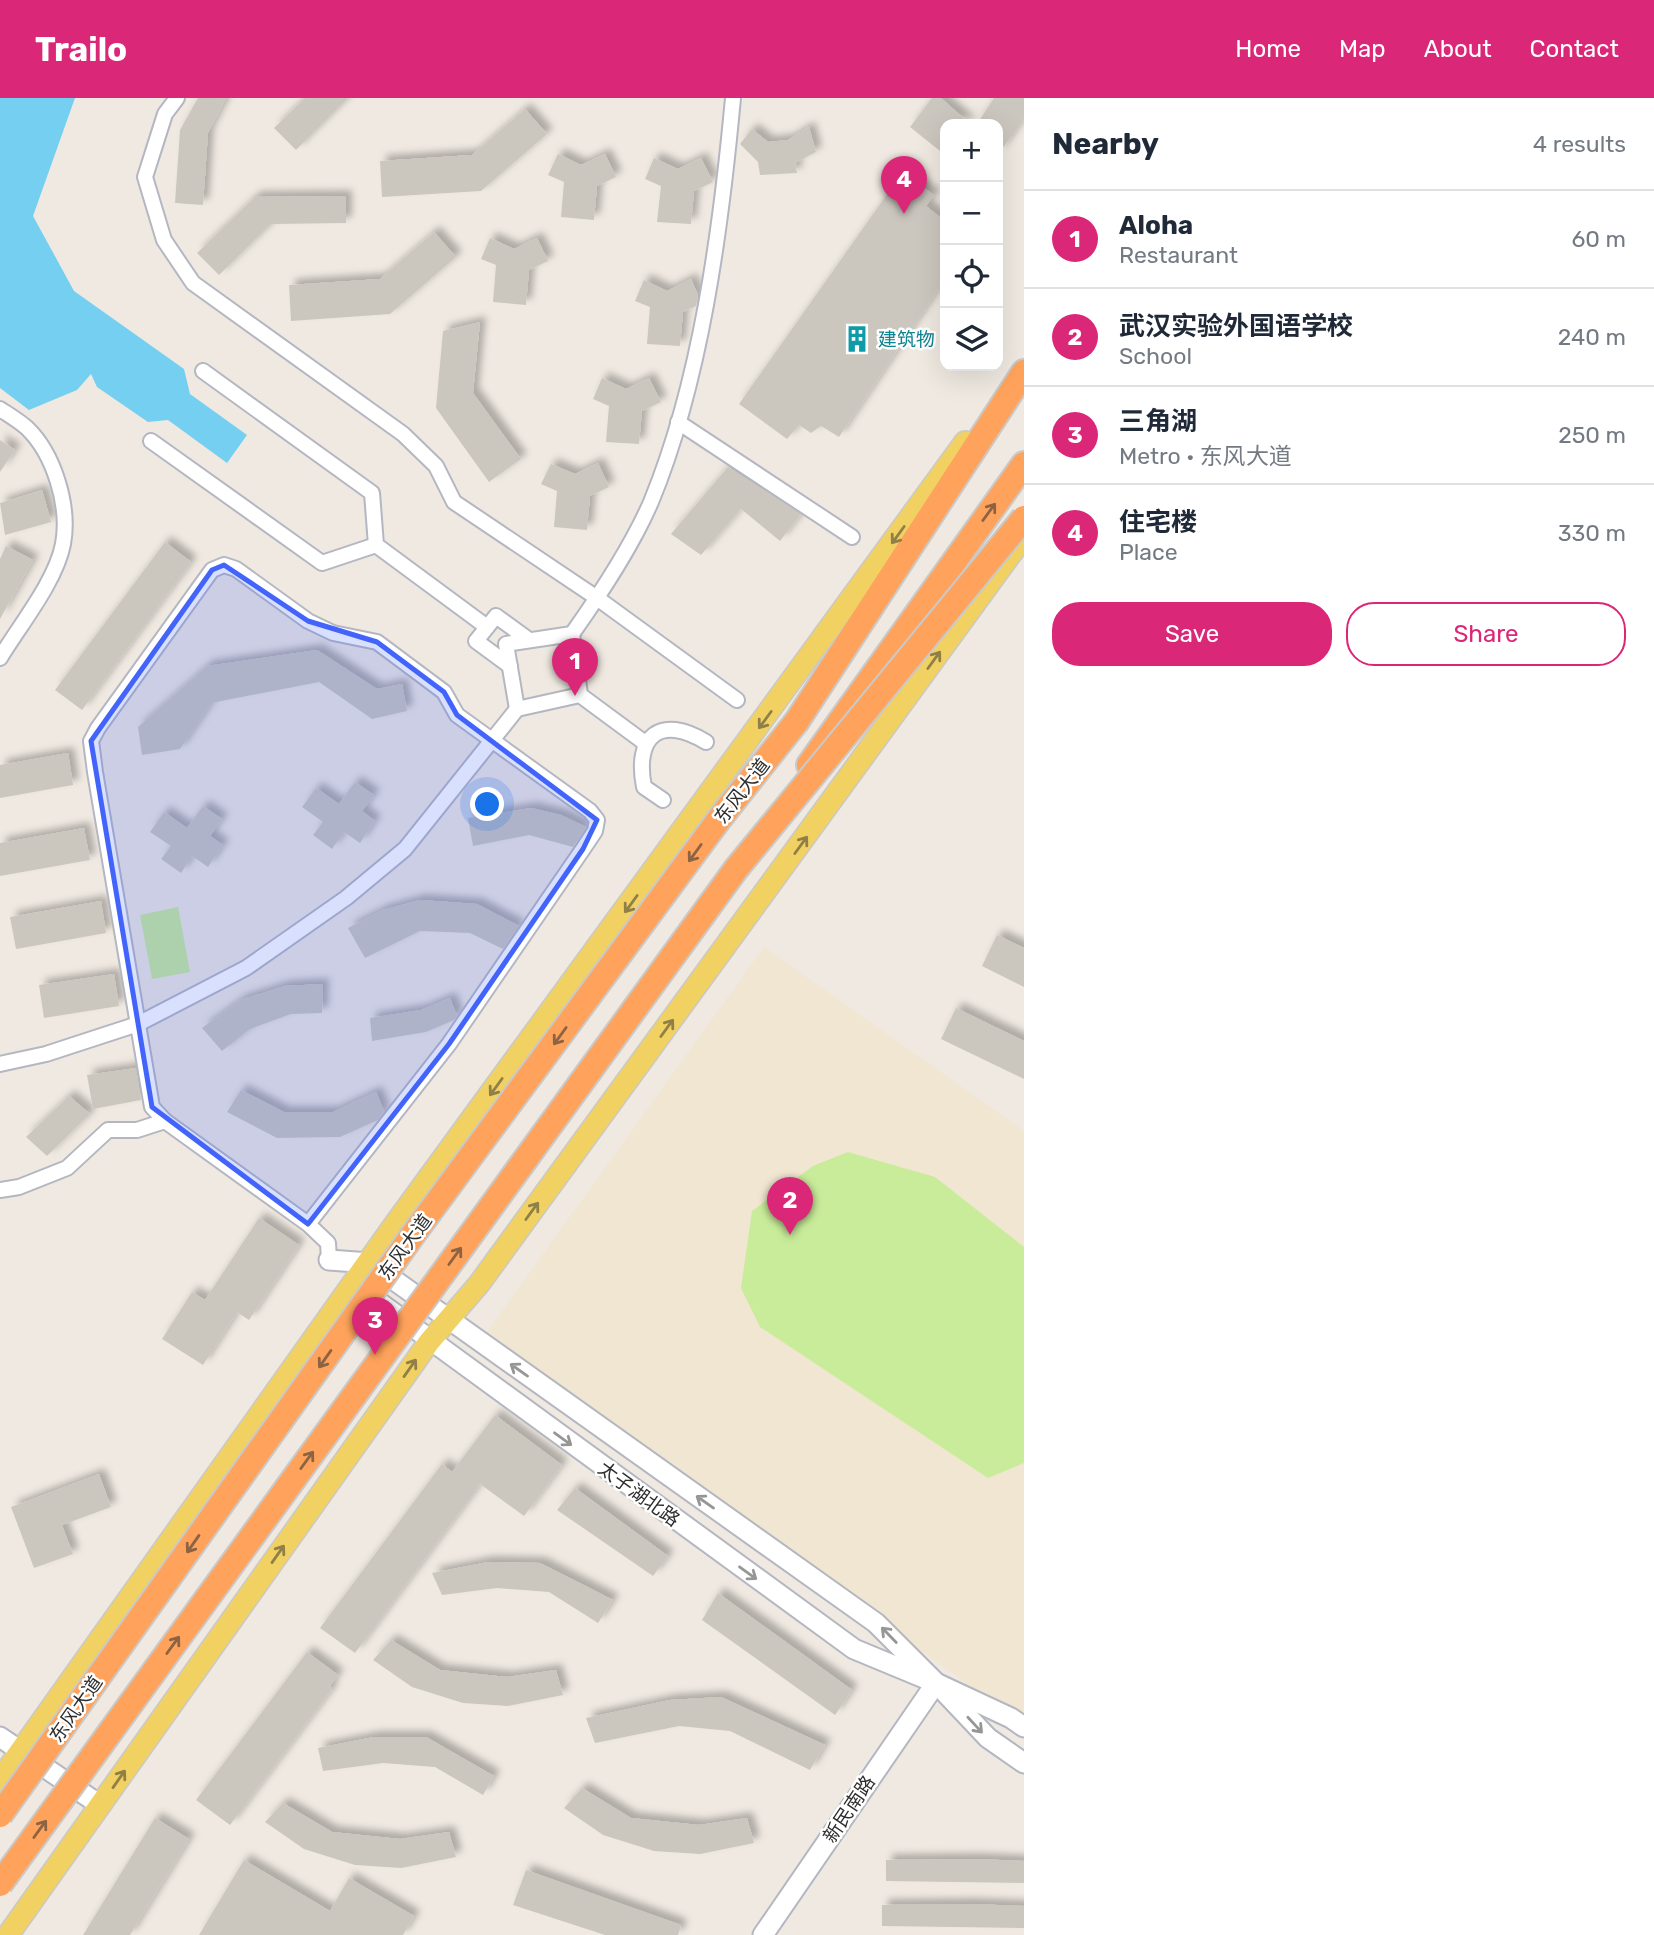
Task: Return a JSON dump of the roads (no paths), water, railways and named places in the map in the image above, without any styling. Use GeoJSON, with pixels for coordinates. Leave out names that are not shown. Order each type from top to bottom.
{"type":"FeatureCollection","features":[{"type":"Feature","properties":{"kind":"highway"},"geometry":{"type":"LineString","coordinates":[[796,721],[1024,372]]}},
{"type":"Feature","properties":{"kind":"highway"},"geometry":{"type":"LineString","coordinates":[[796,721],[1024,403]]}},
{"type":"Feature","properties":{"kind":"highway"},"geometry":{"type":"LineString","coordinates":[[736,869],[934,586],[1024,464]]}},
{"type":"Feature","properties":{"kind":"highway"},"geometry":{"type":"LineString","coordinates":[[736,869],[1024,518]]}},
{"type":"Feature","properties":{"kind":"highway","name":"东风大道"},"geometry":{"type":"LineString","coordinates":[[0,1815],[412,1237],[720,818],[796,721]]}},
{"type":"Feature","properties":{"kind":"highway","name":"东风大道"},"geometry":{"type":"LineString","coordinates":[[0,1884],[736,869]]}},
{"type":"Feature","properties":{"kind":"main road"},"geometry":{"type":"LineString","coordinates":[[0,1780],[370,1263],[1024,361]]}},
{"type":"Feature","properties":{"kind":"main road"},"geometry":{"type":"LineString","coordinates":[[8,1935],[447,1317],[487,1273],[1024,536]]}},
{"type":"Feature","properties":{"kind":"main road"},"geometry":{"type":"LineString","coordinates":[[329,1260],[370,1263]]}},
{"type":"Feature","properties":{"kind":"main road","name":"太子湖北路"},"geometry":{"type":"LineString","coordinates":[[370,1263],[876,1623],[988,1738],[1024,1763]]}},
{"type":"Feature","properties":{"kind":"main road","name":"太子湖北路"},"geometry":{"type":"LineString","coordinates":[[355,1284],[429,1342],[854,1649],[936,1683],[1011,1718],[1024,1727]]}},
{"type":"Feature","properties":{"kind":"main road","name":"新民南路"},"geometry":{"type":"LineString","coordinates":[[763,1935],[936,1683]]}},
{"type":"Feature","properties":{"kind":"main road"},"geometry":{"type":"LineString","coordinates":[[0,1737],[100,1805]]}},
{"type":"Feature","properties":{"kind":"street"},"geometry":{"type":"LineString","coordinates":[[177,98],[165,114],[145,177],[164,240],[193,283],[403,434],[436,466],[454,502],[597,598],[737,699]]}},
{"type":"Feature","properties":{"kind":"street"},"geometry":{"type":"LineString","coordinates":[[645,743],[580,695],[572,634],[597,598],[650,503],[678,422],[711,270],[733,98]]}},
{"type":"Feature","properties":{"kind":"street"},"geometry":{"type":"LineString","coordinates":[[203,371],[372,493],[376,545],[487,627]]}},
{"type":"Feature","properties":{"kind":"street"},"geometry":{"type":"LineString","coordinates":[[0,409],[27,428],[50,459],[62,500],[63,544],[45,587],[0,657]]}},
{"type":"Feature","properties":{"kind":"street"},"geometry":{"type":"LineString","coordinates":[[678,422],[852,537]]}},
{"type":"Feature","properties":{"kind":"street"},"geometry":{"type":"LineString","coordinates":[[151,441],[322,563],[376,545]]}},
{"type":"Feature","properties":{"kind":"street"},"geometry":{"type":"LineString","coordinates":[[308,1224],[449,1044],[595,831],[597,820],[590,811],[457,715],[444,692],[377,642],[333,633],[308,621],[236,569],[224,565],[212,570],[91,741],[152,1107],[165,1121],[308,1224],[328,1243],[329,1260]]}},
{"type":"Feature","properties":{"kind":"street"},"geometry":{"type":"LineString","coordinates":[[510,666],[475,641],[496,616],[529,640]]}},
{"type":"Feature","properties":{"kind":"street"},"geometry":{"type":"LineString","coordinates":[[517,709],[506,644],[572,634]]}},
{"type":"Feature","properties":{"kind":"street"},"geometry":{"type":"LineString","coordinates":[[0,1064],[46,1054],[138,1024],[246,968],[346,898],[405,849],[517,709],[580,695]]}},
{"type":"Feature","properties":{"kind":"street"},"geometry":{"type":"LineString","coordinates":[[663,800],[644,787],[639,763],[645,743],[666,729],[685,729],[706,741]]}},
{"type":"Feature","properties":{"kind":"street"},"geometry":{"type":"LineString","coordinates":[[0,1190],[19,1187],[67,1168],[108,1130],[137,1130],[165,1121]]}},
{"type":"Feature","properties":{"kind":"water"},"geometry":{"type":"Polygon","coordinates":[[[0,98],[75,98],[33,216],[74,291],[184,369],[190,394],[247,435],[227,463],[168,420],[148,422],[97,387],[91,374],[77,390],[29,410],[0,388],[0,98]]]}},
{"type":"Feature","properties":{"kind":"place","name":"住宅楼"},"geometry":{"type":"Point","coordinates":[904,214]}},
{"type":"Feature","properties":{"kind":"place","name":"建筑物"},"geometry":{"type":"Point","coordinates":[857,339]}},
{"type":"Feature","properties":{"kind":"place","name":"Aloha"},"geometry":{"type":"Point","coordinates":[575,696]}},
{"type":"Feature","properties":{"kind":"place","name":"武汉实验外国语学校"},"geometry":{"type":"Point","coordinates":[790,1235]}},
{"type":"Feature","properties":{"kind":"place","name":"三角湖"},"geometry":{"type":"Point","coordinates":[375,1355]}}]}
